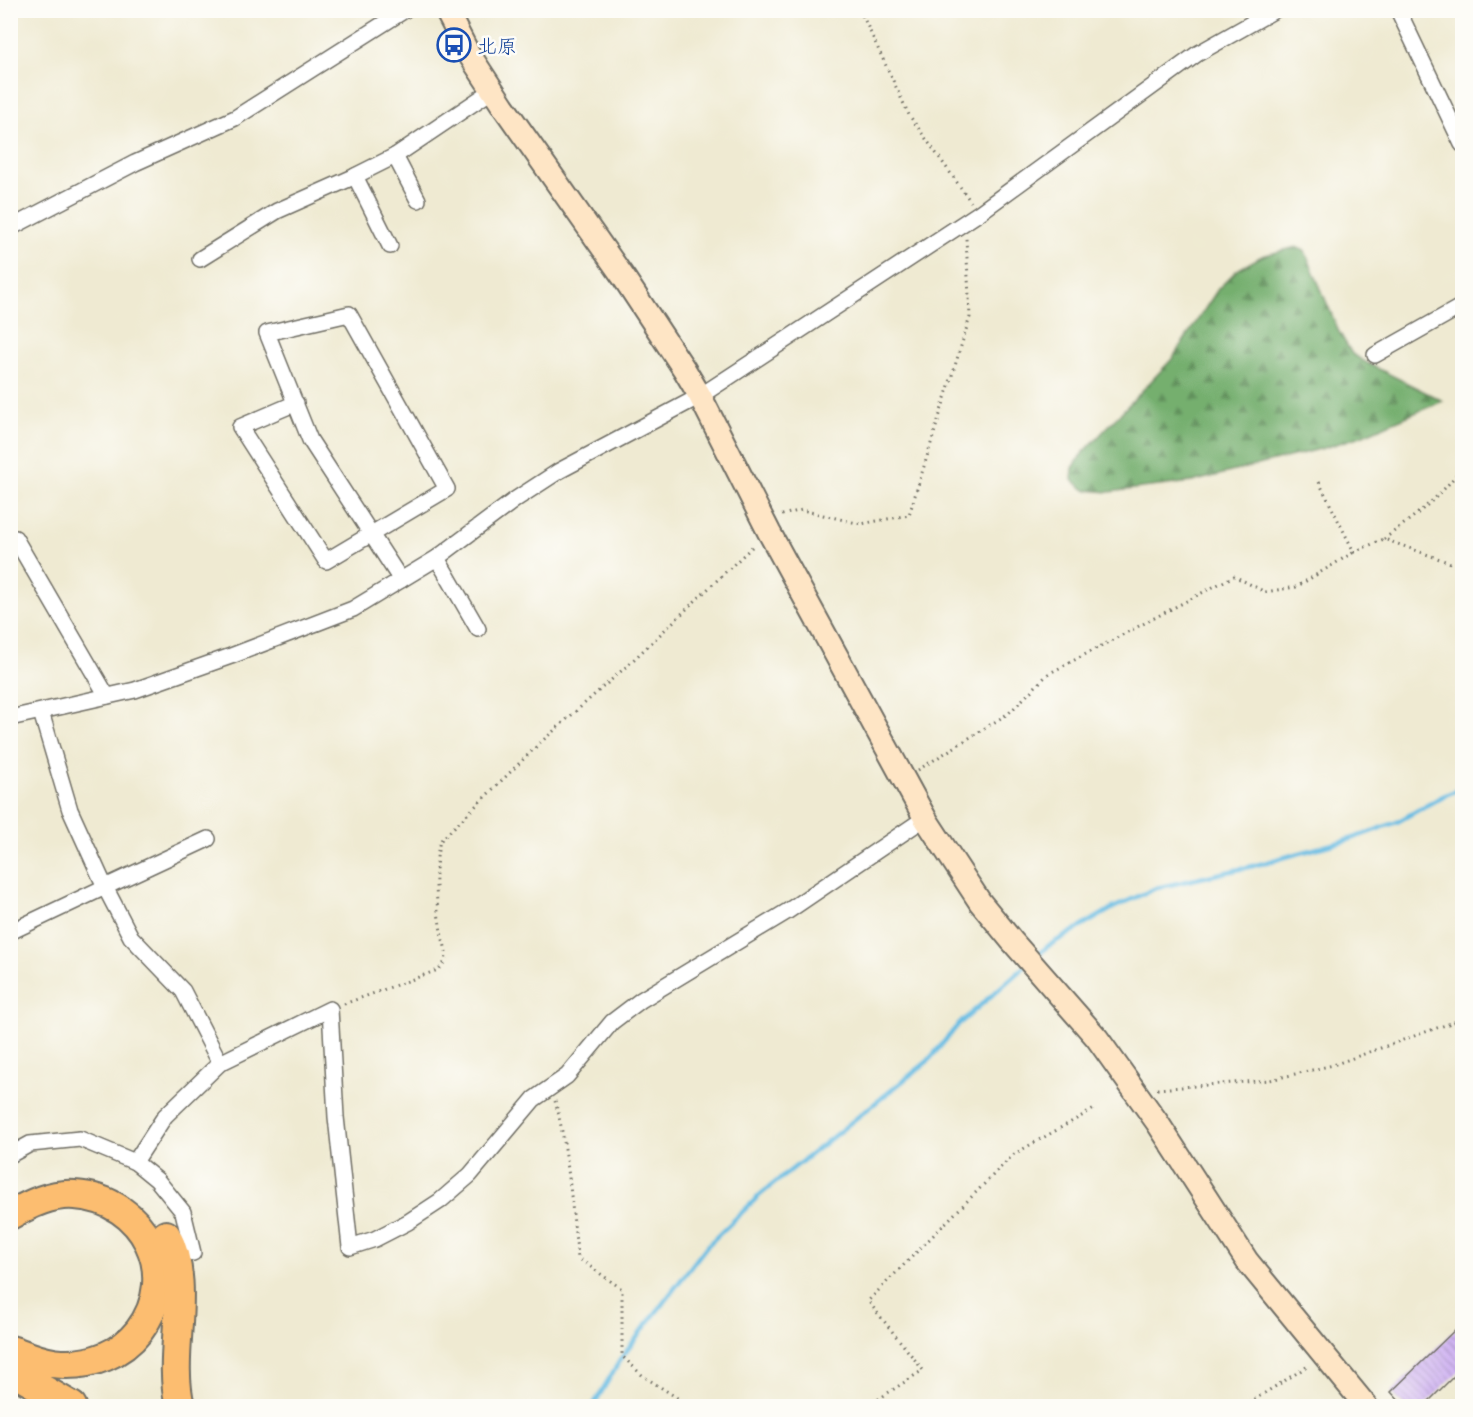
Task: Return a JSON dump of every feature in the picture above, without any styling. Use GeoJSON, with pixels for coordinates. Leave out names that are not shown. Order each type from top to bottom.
{"type":"FeatureCollection","features":[{"type":"Feature","properties":{"kind":"highway"},"geometry":{"type":"LineString","coordinates":[[10,1193],[48,1178],[69,1175],[91,1177],[110,1182],[125,1190],[158,1220],[175,1258],[178,1282],[176,1382],[180,1407]]}},
{"type":"Feature","properties":{"kind":"highway"},"geometry":{"type":"LineString","coordinates":[[10,1215],[28,1205],[51,1197],[73,1194],[95,1197],[112,1204],[127,1214],[148,1239],[154,1256],[157,1287],[154,1305],[131,1341],[99,1359],[62,1364],[42,1361],[10,1350]]}},
{"type":"Feature","properties":{"kind":"highway"},"geometry":{"type":"LineString","coordinates":[[10,1370],[72,1407]]}},
{"type":"Feature","properties":{"kind":"highway"},"geometry":{"type":"LineString","coordinates":[[10,1391],[38,1407]]}},
{"type":"Feature","properties":{"kind":"street"},"geometry":{"type":"LineString","coordinates":[[10,228],[135,163],[235,118],[405,10]]}},
{"type":"Feature","properties":{"kind":"street"},"geometry":{"type":"LineString","coordinates":[[446,10],[467,51],[630,286],[700,396],[766,526],[926,819],[980,902],[1097,1038],[1137,1091],[1247,1261],[1366,1407]]}},
{"type":"Feature","properties":{"kind":"street"},"geometry":{"type":"LineString","coordinates":[[10,718],[135,690],[353,609],[437,558],[516,499],[559,471],[700,396],[972,218],[1197,54],[1275,10]]}},
{"type":"Feature","properties":{"kind":"street"},"geometry":{"type":"LineString","coordinates":[[1398,10],[1462,144]]}},
{"type":"Feature","properties":{"kind":"street"},"geometry":{"type":"LineString","coordinates":[[200,259],[278,211],[395,156],[493,90]]}},
{"type":"Feature","properties":{"kind":"street"},"geometry":{"type":"LineString","coordinates":[[395,156],[418,200]]}},
{"type":"Feature","properties":{"kind":"street"},"geometry":{"type":"LineString","coordinates":[[358,174],[355,176],[390,246]]}},
{"type":"Feature","properties":{"kind":"street"},"geometry":{"type":"LineString","coordinates":[[1374,355],[1462,306]]}},
{"type":"Feature","properties":{"kind":"street"},"geometry":{"type":"LineString","coordinates":[[296,403],[240,427],[326,561],[372,534],[447,489],[349,314],[267,333],[296,403],[310,440],[372,534],[401,580]]}},
{"type":"Feature","properties":{"kind":"street"},"geometry":{"type":"LineString","coordinates":[[12,536],[106,696]]}},
{"type":"Feature","properties":{"kind":"street"},"geometry":{"type":"LineString","coordinates":[[437,558],[478,628]]}},
{"type":"Feature","properties":{"kind":"street"},"geometry":{"type":"LineString","coordinates":[[41,712],[70,810],[105,887],[132,937],[183,990],[220,1063]]}},
{"type":"Feature","properties":{"kind":"street"},"geometry":{"type":"LineString","coordinates":[[135,1162],[165,1116],[220,1063],[330,1009],[336,1117],[350,1247],[375,1239],[408,1222],[440,1201],[470,1175],[534,1099],[567,1076],[612,1022],[641,1000],[788,911],[926,819]]}},
{"type":"Feature","properties":{"kind":"street"},"geometry":{"type":"LineString","coordinates":[[10,932],[208,839]]}},
{"type":"Feature","properties":{"kind":"street"},"geometry":{"type":"LineString","coordinates":[[10,1155],[30,1144],[80,1139],[135,1162],[156,1180],[183,1212],[194,1252]]}},
{"type":"Feature","properties":{"kind":"path"},"geometry":{"type":"LineString","coordinates":[[330,1009],[438,970],[445,963],[447,951],[441,931],[437,889],[436,856],[440,841],[540,743],[628,665],[766,526],[802,510],[861,524],[909,515],[970,317],[972,218],[909,115],[860,10]]}},
{"type":"Feature","properties":{"kind":"path"},"geometry":{"type":"LineString","coordinates":[[904,778],[1009,713],[1048,674],[1234,576],[1265,592],[1296,587],[1354,552],[1384,539],[1420,513],[1456,477],[1462,466]]}},
{"type":"Feature","properties":{"kind":"path"},"geometry":{"type":"LineString","coordinates":[[1319,482],[1354,552]]}},
{"type":"Feature","properties":{"kind":"path"},"geometry":{"type":"LineString","coordinates":[[1384,539],[1462,567]]}},
{"type":"Feature","properties":{"kind":"path"},"geometry":{"type":"LineString","coordinates":[[1137,1091],[1270,1080],[1334,1065],[1462,1019]]}},
{"type":"Feature","properties":{"kind":"path"},"geometry":{"type":"LineString","coordinates":[[551,1087],[564,1135],[579,1258],[622,1289],[622,1356],[643,1376],[690,1407]]}},
{"type":"Feature","properties":{"kind":"path"},"geometry":{"type":"LineString","coordinates":[[868,1407],[923,1370],[868,1301],[1014,1154],[1096,1108]]}},
{"type":"Feature","properties":{"kind":"path"},"geometry":{"type":"LineString","coordinates":[[1244,1407],[1324,1356]]}},
{"type":"Feature","properties":{"kind":"green space"},"geometry":{"type":"Polygon","coordinates":[[[1296,247],[1305,251],[1339,332],[1352,354],[1443,401],[1361,436],[1324,448],[1192,482],[1109,492],[1085,490],[1072,480],[1073,468],[1082,454],[1172,359],[1218,289],[1237,270],[1262,256],[1296,247]]]}},
{"type":"Feature","properties":{"kind":"building"},"geometry":{"type":"Polygon","coordinates":[[[1462,1323],[1462,1368],[1423,1407],[1405,1407],[1391,1392],[1462,1323]]]}},
{"type":"Feature","properties":{"kind":"waterway"},"geometry":{"type":"LineString","coordinates":[[1036,957],[1048,946],[1113,908],[1156,888],[1249,867],[1351,839],[1397,822],[1462,788]]}},
{"type":"Feature","properties":{"kind":"waterway"},"geometry":{"type":"LineString","coordinates":[[593,1406],[622,1357],[706,1247],[761,1194],[928,1061],[958,1025],[1025,966]]}},
{"type":"Feature","properties":{"kind":"place","name":"北原"},"geometry":{"type":"Point","coordinates":[454,45]}}]}
